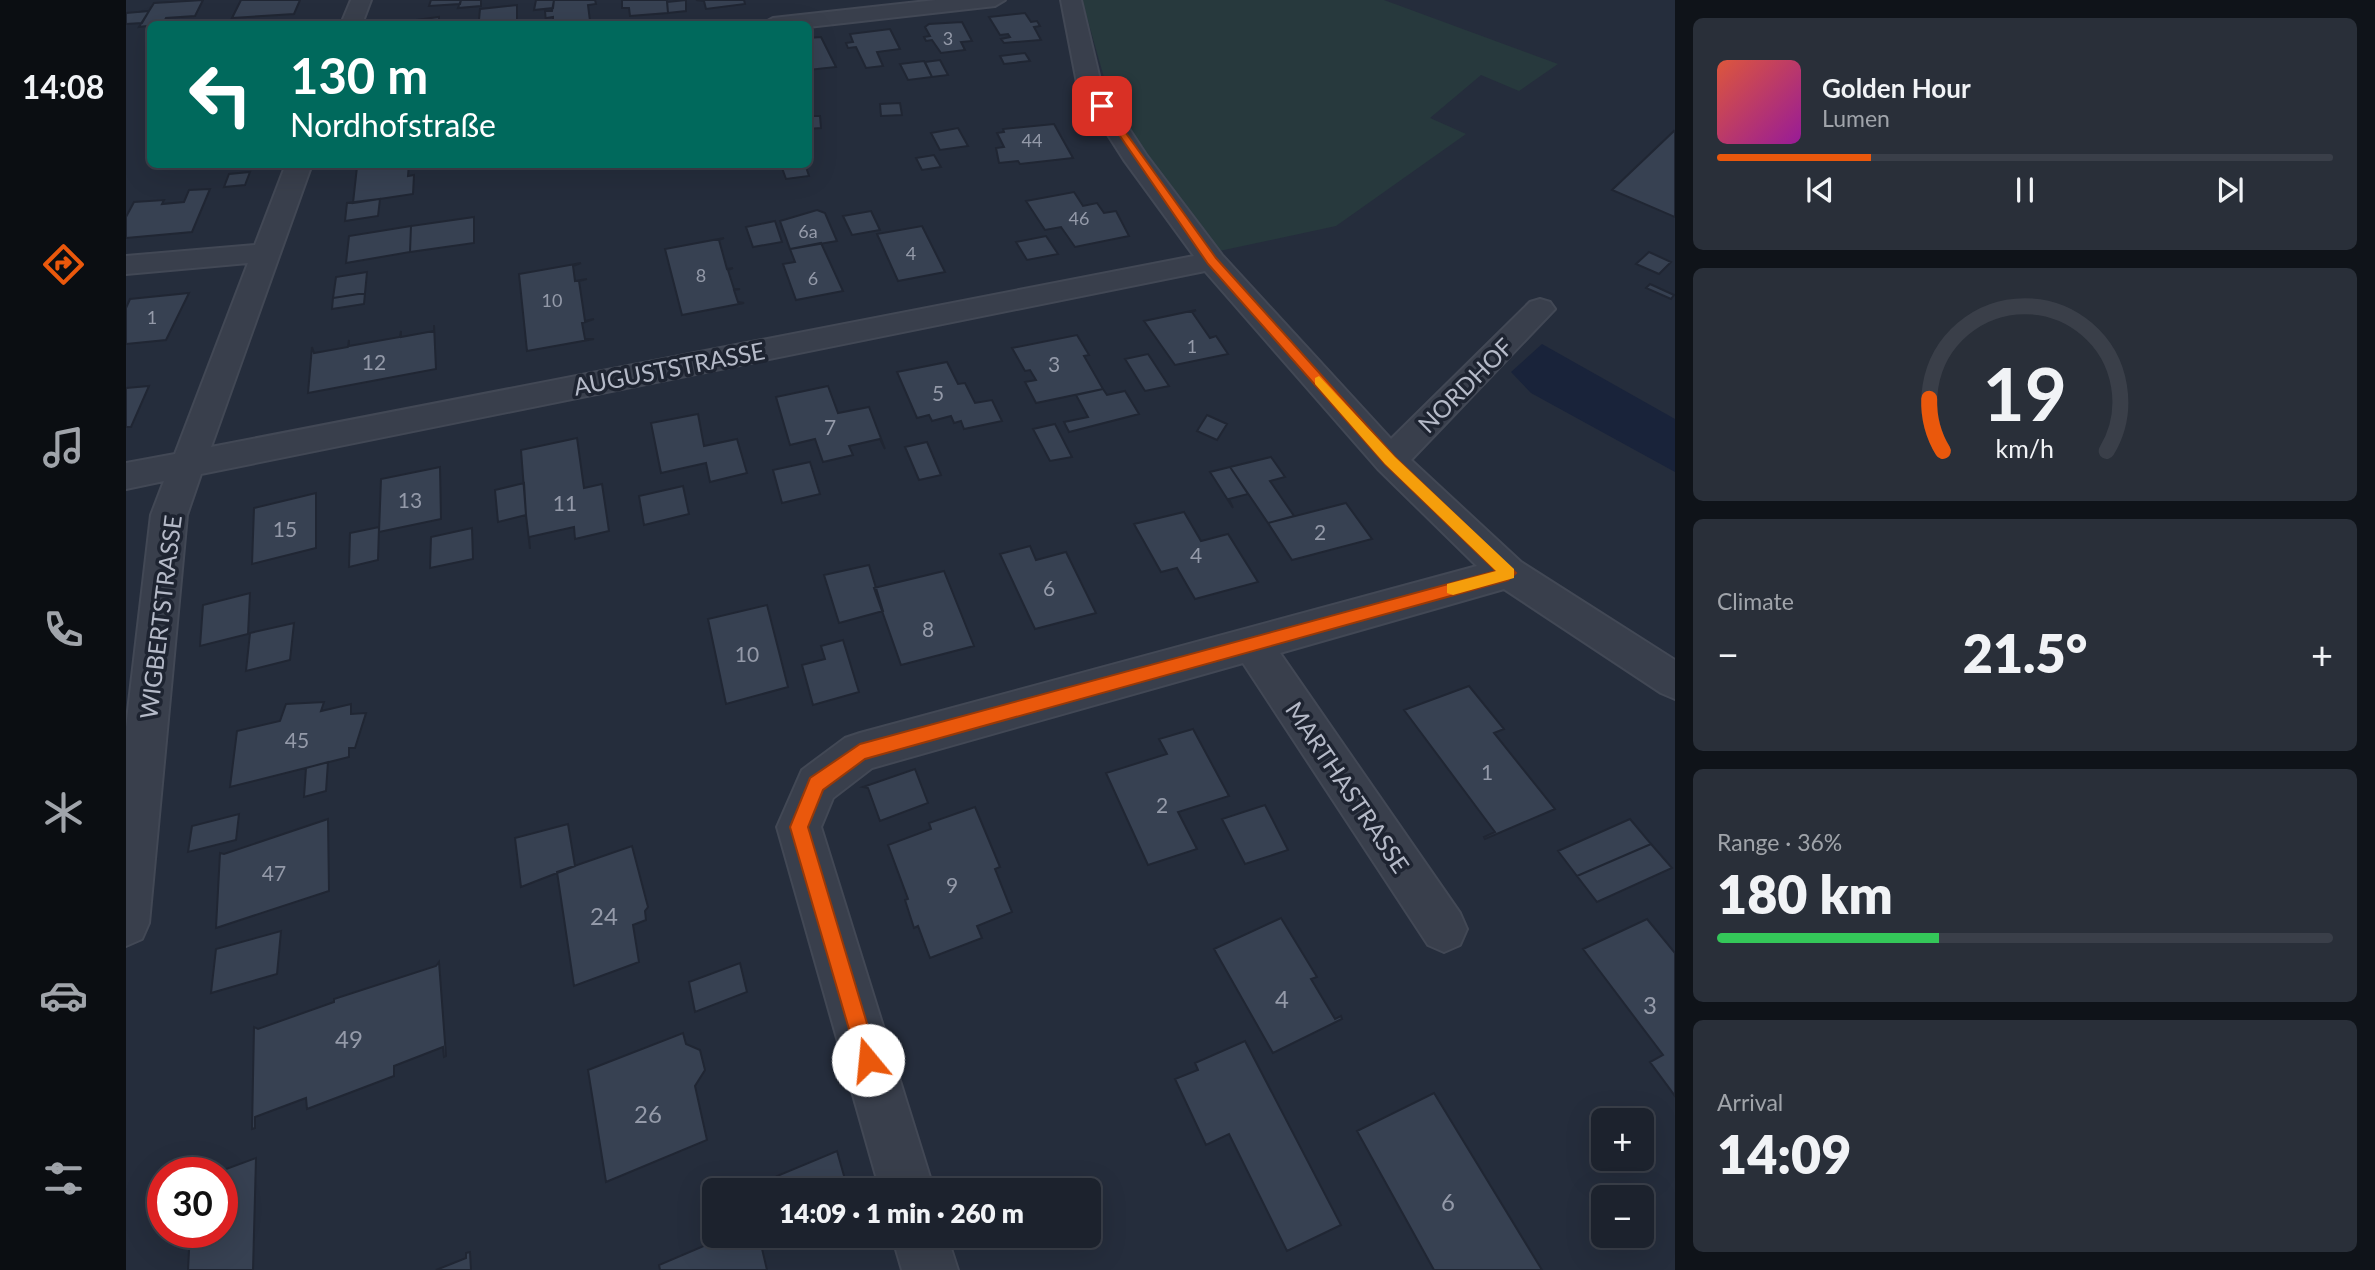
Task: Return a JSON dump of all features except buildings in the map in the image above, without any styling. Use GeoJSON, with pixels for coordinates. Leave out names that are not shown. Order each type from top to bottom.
{"type":"FeatureCollection","features":[{"type":"Feature","properties":{"kind":"street"},"geometry":{"type":"LineString","coordinates":[[353,21],[361,0]]}},
{"type":"Feature","properties":{"kind":"street"},"geometry":{"type":"LineString","coordinates":[[801,21],[995,0]]}},
{"type":"Feature","properties":{"kind":"street"},"geometry":{"type":"LineString","coordinates":[[1071,0],[1090,88],[1137,160],[1212,261],[1390,460],[1508,573],[1675,681]]}},
{"type":"Feature","properties":{"kind":"street","name":"WIGBERTSTRASSE"},"geometry":{"type":"LineString","coordinates":[[126,923],[169,515],[297,168]]}},
{"type":"Feature","properties":{"kind":"street"},"geometry":{"type":"LineString","coordinates":[[126,265],[264,253]]}},
{"type":"Feature","properties":{"kind":"street","name":"AUGUSTSTRASSE"},"geometry":{"type":"LineString","coordinates":[[126,476],[1212,261]]}},
{"type":"Feature","properties":{"kind":"street","name":"NORDHOF"},"geometry":{"type":"LineString","coordinates":[[1390,460],[1540,309]]}},
{"type":"Feature","properties":{"kind":"street"},"geometry":{"type":"LineString","coordinates":[[902,1178],[799,827],[817,784],[860,752],[1508,573]]}},
{"type":"Feature","properties":{"kind":"street","name":"MARTHASTRASSE"},"geometry":{"type":"LineString","coordinates":[[1253,645],[1444,929]]}},
{"type":"Feature","properties":{"kind":"street"},"geometry":{"type":"LineString","coordinates":[[924,1248],[930,1270]]}},
{"type":"Feature","properties":{"kind":"shaded area"},"geometry":{"type":"Polygon","coordinates":[[[1082,0],[1384,0],[1558,64],[1519,91],[1481,75],[1430,118],[1466,134],[1336,226],[1210,253],[1109,95],[1082,0]]]}},
{"type":"Feature","properties":{"kind":"water"},"geometry":{"type":"Polygon","coordinates":[[[1542,344],[1675,419],[1675,472],[1531,393],[1511,372],[1542,344]]]}},
{"type":"Feature","properties":{"kind":"slow traffic"},"geometry":{"type":"LineString","coordinates":[[1319,381],[1390,460],[1508,573],[1453,589]]}},
{"type":"Feature","properties":{"kind":"route"},"geometry":{"type":"LineString","coordinates":[[868,1060],[799,827],[817,784],[860,752],[1508,573],[1390,460],[1212,261],[1137,160],[1102,106]]}}]}
